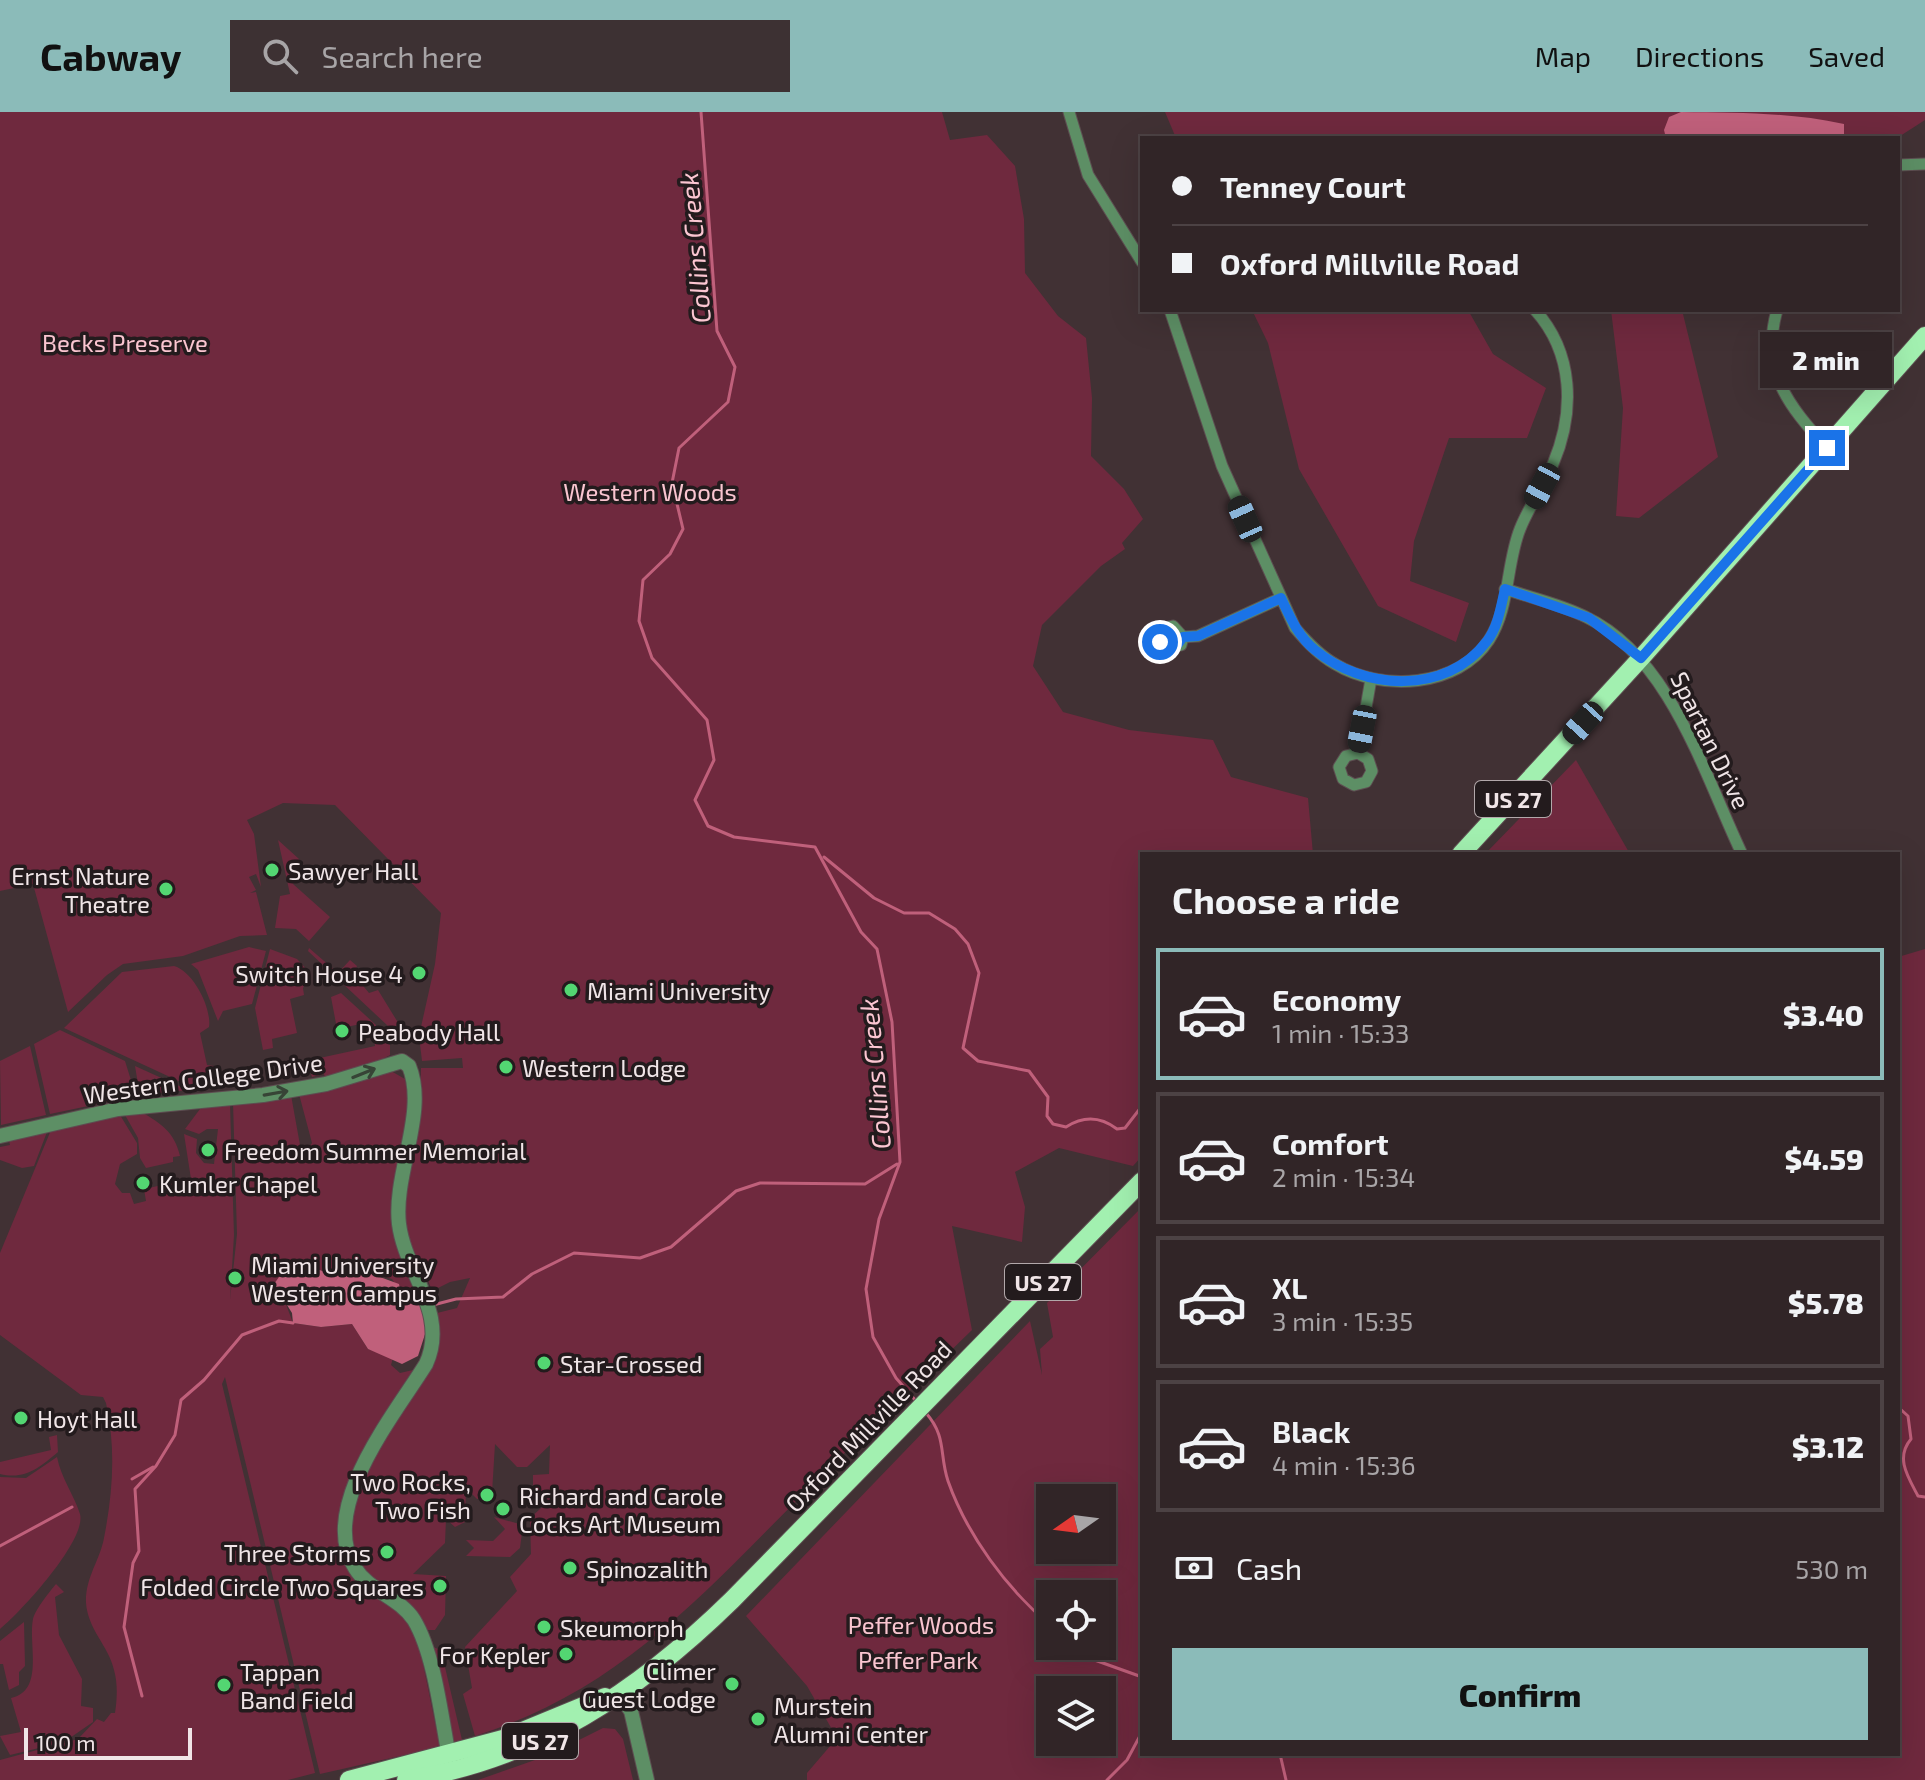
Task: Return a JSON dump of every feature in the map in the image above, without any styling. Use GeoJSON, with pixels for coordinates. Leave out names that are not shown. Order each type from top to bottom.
{"type":"FeatureCollection","features":[{"type":"Feature","properties":{"kind":"highway","name":"US 27"},"geometry":{"type":"LineString","coordinates":[[1463,852],[1641,658],[1925,336]]}},
{"type":"Feature","properties":{"kind":"highway","name":"Oxford Millville Road"},"geometry":{"type":"LineString","coordinates":[[619,1693],[702,1630],[1140,1183]]}},
{"type":"Feature","properties":{"kind":"highway","name":"US 27"},"geometry":{"type":"LineString","coordinates":[[406,1780],[450,1763],[557,1733],[584,1720],[619,1693]]}},
{"type":"Feature","properties":{"kind":"highway","name":"US 27"},"geometry":{"type":"LineString","coordinates":[[349,1780],[450,1763]]}},
{"type":"Feature","properties":{"kind":"street"},"geometry":{"type":"LineString","coordinates":[[1069,112],[1088,175],[1140,259]]}},
{"type":"Feature","properties":{"kind":"street"},"geometry":{"type":"LineString","coordinates":[[1900,165],[1925,164]]}},
{"type":"Feature","properties":{"kind":"street"},"geometry":{"type":"LineString","coordinates":[[1171,312],[1222,466],[1295,628],[1312,648],[1336,665],[1371,679],[1406,682],[1440,676],[1469,662],[1489,640],[1520,527],[1556,456],[1568,410],[1562,355],[1536,312]]}},
{"type":"Feature","properties":{"kind":"street"},"geometry":{"type":"LineString","coordinates":[[1776,312],[1770,334],[1771,358],[1779,383],[1792,408],[1827,448]]}},
{"type":"Feature","properties":{"kind":"street","name":"Spartan Drive"},"geometry":{"type":"LineString","coordinates":[[1505,589],[1589,618],[1641,658],[1666,689],[1741,852]]}},
{"type":"Feature","properties":{"kind":"street"},"geometry":{"type":"LineString","coordinates":[[1183,637],[1198,636],[1281,598]]}},
{"type":"Feature","properties":{"kind":"street"},"geometry":{"type":"LineString","coordinates":[[1358,753],[1371,679]]}},
{"type":"Feature","properties":{"kind":"street","name":"Western College Drive"},"geometry":{"type":"LineString","coordinates":[[3,1136],[130,1107],[263,1095],[326,1084],[402,1061],[409,1066],[414,1088],[399,1194],[399,1223],[432,1320],[433,1343],[426,1364],[361,1469],[349,1497],[346,1529],[355,1568],[403,1606],[414,1621],[423,1642],[450,1763]]}},
{"type":"Feature","properties":{"kind":"street"},"geometry":{"type":"LineString","coordinates":[[619,1693],[631,1711],[647,1780]]}},
{"type":"Feature","properties":{"kind":"green space","name":"Western Woods"},"geometry":{"type":"Polygon","coordinates":[[[0,112],[942,112],[950,140],[987,135],[1015,166],[1024,219],[1025,273],[1058,316],[1086,338],[1092,398],[1091,456],[1124,489],[1143,519],[1122,543],[1125,549],[1101,566],[1042,625],[1033,666],[1063,712],[1129,730],[1213,740],[1231,777],[1308,798],[1313,852],[1140,852],[1140,1158],[1133,1166],[1059,1148],[1015,1172],[1025,1207],[1022,1242],[952,1226],[972,1330],[658,1634],[574,1693],[475,1736],[463,1694],[472,1688],[465,1647],[517,1591],[510,1577],[531,1554],[530,1518],[549,1501],[533,1485],[533,1475],[549,1474],[550,1445],[527,1467],[517,1467],[495,1444],[492,1493],[485,1493],[485,1499],[477,1499],[466,1488],[465,1522],[455,1527],[446,1519],[445,1543],[413,1574],[446,1576],[445,1615],[435,1630],[428,1630],[374,1582],[361,1566],[353,1542],[353,1515],[360,1487],[389,1432],[436,1360],[439,1338],[437,1313],[457,1308],[470,1278],[450,1282],[432,1291],[408,1236],[404,1216],[405,1179],[421,1068],[463,1068],[462,1058],[422,1061],[419,1036],[435,964],[441,913],[335,805],[283,803],[247,820],[254,834],[261,887],[256,874],[249,877],[256,890],[250,893],[256,892],[267,935],[240,936],[183,956],[123,964],[68,1012],[33,884],[0,891],[0,112]]]}},
{"type":"Feature","properties":{"kind":"green space"},"geometry":{"type":"Polygon","coordinates":[[[1165,112],[1925,112],[1925,120],[1900,136],[1175,136],[1165,112]]]}},
{"type":"Feature","properties":{"kind":"green space"},"geometry":{"type":"Polygon","coordinates":[[[1253,312],[1469,312],[1493,354],[1546,388],[1527,438],[1449,438],[1414,541],[1410,581],[1469,603],[1456,642],[1378,606],[1299,469],[1268,343],[1253,312]]]}},
{"type":"Feature","properties":{"kind":"green space"},"geometry":{"type":"Polygon","coordinates":[[[1611,312],[1682,312],[1718,457],[1639,518],[1616,516],[1623,408],[1611,312]]]}},
{"type":"Feature","properties":{"kind":"green space"},"geometry":{"type":"Polygon","coordinates":[[[1576,760],[1629,852],[1487,852],[1576,760]]]}},
{"type":"Feature","properties":{"kind":"green space"},"geometry":{"type":"Polygon","coordinates":[[[278,840],[299,859],[289,870],[298,878],[293,884],[330,917],[309,941],[296,929],[275,928],[280,896],[290,894],[278,840]]]}},
{"type":"Feature","properties":{"kind":"green space"},"geometry":{"type":"Polygon","coordinates":[[[249,947],[266,951],[252,1004],[223,1011],[218,1021],[198,970],[191,964],[249,947]]]}},
{"type":"Feature","properties":{"kind":"green space"},"geometry":{"type":"Polygon","coordinates":[[[309,948],[338,973],[350,960],[357,966],[354,975],[369,993],[378,990],[405,1034],[404,1041],[308,951],[309,948]]]}},
{"type":"Feature","properties":{"kind":"green space"},"geometry":{"type":"Polygon","coordinates":[[[270,949],[297,959],[311,974],[303,988],[304,995],[290,999],[297,1033],[272,1039],[273,1048],[263,1050],[255,1008],[270,949]]]}},
{"type":"Feature","properties":{"kind":"green space"},"geometry":{"type":"Polygon","coordinates":[[[1925,949],[1925,1780],[807,1780],[807,1773],[837,1738],[807,1686],[746,1616],[1030,1321],[1042,1375],[1040,1349],[1053,1337],[1047,1303],[1140,1209],[1140,1756],[1900,1756],[1900,956],[1925,949]]]}},
{"type":"Feature","properties":{"kind":"green space"},"geometry":{"type":"Polygon","coordinates":[[[174,966],[188,975],[200,991],[209,1019],[209,1027],[200,1033],[207,1065],[220,1067],[196,1089],[64,1028],[122,972],[174,966]]]}},
{"type":"Feature","properties":{"kind":"green space"},"geometry":{"type":"Polygon","coordinates":[[[341,993],[376,1025],[376,1031],[373,1033],[370,1022],[337,1029],[331,997],[341,993]]]}},
{"type":"Feature","properties":{"kind":"green space"},"geometry":{"type":"Polygon","coordinates":[[[60,1030],[125,1061],[136,1096],[50,1114],[34,1044],[60,1030]]]}},
{"type":"Feature","properties":{"kind":"green space"},"geometry":{"type":"Polygon","coordinates":[[[386,1039],[390,1043],[390,1055],[371,1065],[325,1078],[324,1074],[312,1077],[311,1074],[323,1071],[322,1063],[315,1059],[375,1046],[374,1040],[386,1039]]]}},
{"type":"Feature","properties":{"kind":"green space"},"geometry":{"type":"Polygon","coordinates":[[[30,1046],[46,1115],[1,1125],[0,1061],[30,1046]]]}},
{"type":"Feature","properties":{"kind":"green space"},"geometry":{"type":"Polygon","coordinates":[[[135,1066],[188,1090],[160,1093],[155,1078],[152,1081],[158,1094],[140,1096],[135,1066]]]}},
{"type":"Feature","properties":{"kind":"green space"},"geometry":{"type":"Polygon","coordinates":[[[391,1071],[405,1079],[409,1097],[392,1205],[410,1281],[421,1305],[401,1294],[392,1279],[358,1269],[333,1275],[317,1269],[281,1291],[293,1323],[321,1327],[352,1324],[368,1349],[393,1358],[391,1365],[400,1373],[413,1370],[401,1388],[403,1393],[355,1468],[341,1543],[407,1620],[419,1644],[440,1747],[320,1774],[225,1377],[222,1384],[315,1773],[288,1780],[0,1780],[0,1760],[78,1739],[97,1719],[104,1722],[111,1713],[115,1713],[116,1703],[114,1670],[90,1621],[86,1603],[110,1504],[112,1453],[106,1403],[103,1397],[81,1395],[0,1335],[0,1253],[51,1130],[120,1115],[137,1143],[137,1154],[120,1164],[115,1184],[122,1193],[130,1193],[134,1204],[146,1201],[144,1189],[176,1182],[178,1186],[191,1179],[184,1134],[197,1139],[196,1153],[204,1163],[214,1164],[218,1129],[207,1129],[199,1134],[185,1129],[203,1105],[230,1104],[234,1235],[230,1300],[237,1234],[233,1103],[291,1095],[300,1145],[308,1149],[312,1143],[299,1094],[391,1071]]]}},
{"type":"Feature","properties":{"kind":"green space"},"geometry":{"type":"Polygon","coordinates":[[[141,1112],[171,1135],[180,1156],[173,1157],[173,1162],[146,1168],[140,1158],[138,1138],[125,1115],[141,1112]]]}},
{"type":"Feature","properties":{"kind":"green space"},"geometry":{"type":"Polygon","coordinates":[[[47,1132],[34,1166],[22,1168],[0,1160],[0,1147],[10,1145],[9,1141],[47,1132]]]}},
{"type":"Feature","properties":{"kind":"green space"},"geometry":{"type":"Polygon","coordinates":[[[57,1435],[58,1452],[38,1468],[24,1474],[0,1474],[0,1462],[51,1450],[49,1437],[57,1435]]]}},
{"type":"Feature","properties":{"kind":"green space"},"geometry":{"type":"Polygon","coordinates":[[[57,1457],[80,1514],[79,1526],[63,1558],[50,1575],[0,1629],[0,1477],[26,1478],[57,1457]]]}},
{"type":"Feature","properties":{"kind":"green space"},"geometry":{"type":"Polygon","coordinates":[[[494,1517],[523,1525],[520,1548],[510,1557],[466,1556],[474,1548],[466,1540],[493,1541],[505,1529],[494,1517]]]}},
{"type":"Feature","properties":{"kind":"green space"},"geometry":{"type":"Polygon","coordinates":[[[56,1584],[64,1592],[55,1597],[59,1635],[82,1679],[81,1706],[93,1708],[93,1722],[64,1742],[10,1755],[0,1736],[21,1732],[11,1698],[22,1694],[32,1677],[33,1619],[56,1584]]]}},
{"type":"Feature","properties":{"kind":"green space"},"geometry":{"type":"Polygon","coordinates":[[[24,1622],[25,1666],[19,1672],[19,1685],[9,1690],[3,1664],[0,1664],[0,1641],[24,1622]]]}},
{"type":"Feature","properties":{"kind":"green space"},"geometry":{"type":"Polygon","coordinates":[[[433,1647],[441,1650],[462,1740],[451,1743],[433,1647]]]}},
{"type":"Feature","properties":{"kind":"green space"},"geometry":{"type":"Polygon","coordinates":[[[603,1728],[615,1729],[623,1739],[633,1780],[478,1780],[549,1755],[603,1728]]]}},
{"type":"Feature","properties":{"kind":"shaded area"},"geometry":{"type":"Polygon","coordinates":[[[1681,112],[1803,117],[1844,124],[1844,136],[1666,136],[1664,130],[1669,117],[1681,112]]]}},
{"type":"Feature","properties":{"kind":"shaded area"},"geometry":{"type":"Polygon","coordinates":[[[317,1269],[333,1275],[358,1269],[399,1284],[401,1294],[421,1305],[427,1328],[418,1356],[402,1364],[368,1349],[352,1324],[321,1327],[293,1323],[292,1313],[274,1284],[279,1277],[317,1269]]]}},
{"type":"Feature","properties":{"kind":"waterway","name":"Collins Creek"},"geometry":{"type":"LineString","coordinates":[[701,112],[717,331],[735,367],[728,402],[679,448],[672,483],[683,529],[670,554],[643,580],[639,621],[652,658],[707,720],[714,760],[695,800],[708,826],[734,837],[815,847],[861,932],[877,949],[892,1022],[900,1162],[879,1219],[866,1289],[873,1337],[896,1378],[916,1401]]}},
{"type":"Feature","properties":{"kind":"waterway"},"geometry":{"type":"LineString","coordinates":[[824,857],[874,898],[904,913],[929,913],[955,929],[968,944],[979,973],[963,1048],[978,1061],[1029,1071],[1048,1097],[1047,1116],[1053,1124],[1066,1127],[1092,1119],[1117,1129],[1125,1128],[1140,1109]]}},
{"type":"Feature","properties":{"kind":"waterway"},"geometry":{"type":"LineString","coordinates":[[433,1305],[456,1299],[503,1297],[532,1274],[574,1253],[640,1258],[671,1247],[736,1191],[760,1183],[865,1184],[897,1164]]}},
{"type":"Feature","properties":{"kind":"waterway"},"geometry":{"type":"LineString","coordinates":[[142,1696],[124,1627],[133,1563],[139,1551],[135,1489],[156,1466],[175,1435],[181,1400],[204,1380],[242,1335],[279,1321],[293,1323]]}},
{"type":"Feature","properties":{"kind":"waterway"},"geometry":{"type":"LineString","coordinates":[[1900,1409],[1908,1416],[1911,1439],[1904,1453],[1905,1468],[1918,1496],[1925,1497]]}},
{"type":"Feature","properties":{"kind":"waterway","name":"Collins Creek"},"geometry":{"type":"LineString","coordinates":[[926,1413],[940,1438],[948,1481],[977,1541],[1004,1578],[1036,1613]]}},
{"type":"Feature","properties":{"kind":"waterway"},"geometry":{"type":"LineString","coordinates":[[132,1479],[153,1467]]}},
{"type":"Feature","properties":{"kind":"waterway"},"geometry":{"type":"LineString","coordinates":[[0,1546],[72,1507]]}},
{"type":"Feature","properties":{"kind":"waterway","name":"Collins Creek"},"geometry":{"type":"LineString","coordinates":[[1095,1660],[1140,1676]]}},
{"type":"Feature","properties":{"kind":"waterway"},"geometry":{"type":"LineString","coordinates":[[1107,1780],[1127,1760],[1140,1736]]}},
{"type":"Feature","properties":{"kind":"waterway","name":"Collins Creek"},"geometry":{"type":"LineString","coordinates":[[1280,1756],[1286,1780]]}},
{"type":"Feature","properties":{"kind":"place","name":"Sawyer Hall"},"geometry":{"type":"Point","coordinates":[272,870]}},
{"type":"Feature","properties":{"kind":"place","name":"Ernst Nature Theatre"},"geometry":{"type":"Point","coordinates":[166,889]}},
{"type":"Feature","properties":{"kind":"place","name":"Switch House 4"},"geometry":{"type":"Point","coordinates":[419,973]}},
{"type":"Feature","properties":{"kind":"place","name":"Miami University"},"geometry":{"type":"Point","coordinates":[571,990]}},
{"type":"Feature","properties":{"kind":"place","name":"Peabody Hall"},"geometry":{"type":"Point","coordinates":[342,1031]}},
{"type":"Feature","properties":{"kind":"place","name":"Western Lodge"},"geometry":{"type":"Point","coordinates":[506,1067]}},
{"type":"Feature","properties":{"kind":"place","name":"Freedom Summer Memorial"},"geometry":{"type":"Point","coordinates":[208,1150]}},
{"type":"Feature","properties":{"kind":"place","name":"Kumler Chapel"},"geometry":{"type":"Point","coordinates":[143,1183]}},
{"type":"Feature","properties":{"kind":"place","name":"Miami University Western Campus"},"geometry":{"type":"Point","coordinates":[235,1278]}},
{"type":"Feature","properties":{"kind":"place","name":"Star-Crossed"},"geometry":{"type":"Point","coordinates":[544,1363]}},
{"type":"Feature","properties":{"kind":"place","name":"Hoyt Hall"},"geometry":{"type":"Point","coordinates":[21,1418]}},
{"type":"Feature","properties":{"kind":"place","name":"Two Rocks, Two Fish"},"geometry":{"type":"Point","coordinates":[487,1495]}},
{"type":"Feature","properties":{"kind":"place","name":"Richard and Carole Cocks Art Museum"},"geometry":{"type":"Point","coordinates":[503,1509]}},
{"type":"Feature","properties":{"kind":"place","name":"Three Storms"},"geometry":{"type":"Point","coordinates":[387,1552]}},
{"type":"Feature","properties":{"kind":"place","name":"Spinozalith"},"geometry":{"type":"Point","coordinates":[570,1568]}},
{"type":"Feature","properties":{"kind":"place","name":"Folded Circle Two Squares"},"geometry":{"type":"Point","coordinates":[440,1586]}},
{"type":"Feature","properties":{"kind":"place","name":"Skeumorph"},"geometry":{"type":"Point","coordinates":[544,1627]}},
{"type":"Feature","properties":{"kind":"place","name":"For Kepler"},"geometry":{"type":"Point","coordinates":[566,1654]}},
{"type":"Feature","properties":{"kind":"place","name":"Climer Guest Lodge"},"geometry":{"type":"Point","coordinates":[732,1684]}},
{"type":"Feature","properties":{"kind":"place","name":"Tappan Band Field"},"geometry":{"type":"Point","coordinates":[224,1685]}},
{"type":"Feature","properties":{"kind":"place","name":"Murstein Alumni Center"},"geometry":{"type":"Point","coordinates":[758,1719]}},
{"type":"Feature","properties":{"kind":"route"},"geometry":{"type":"LineString","coordinates":[[1160,642],[1166,648],[1174,649],[1181,645],[1183,637],[1198,636],[1281,598],[1295,628],[1312,648],[1336,665],[1371,679],[1406,682],[1440,676],[1469,662],[1489,640],[1500,614],[1505,589],[1589,618],[1641,658],[1827,448]]}},
{"type":"Feature","properties":{"kind":"park label","name":"Becks Preserve"},"geometry":{"type":"Point","coordinates":[125,342]}},
{"type":"Feature","properties":{"kind":"park label","name":"Peffer Woods"},"geometry":{"type":"Point","coordinates":[921,1624]}},
{"type":"Feature","properties":{"kind":"park label","name":"Peffer Park"},"geometry":{"type":"Point","coordinates":[918,1659]}}]}
